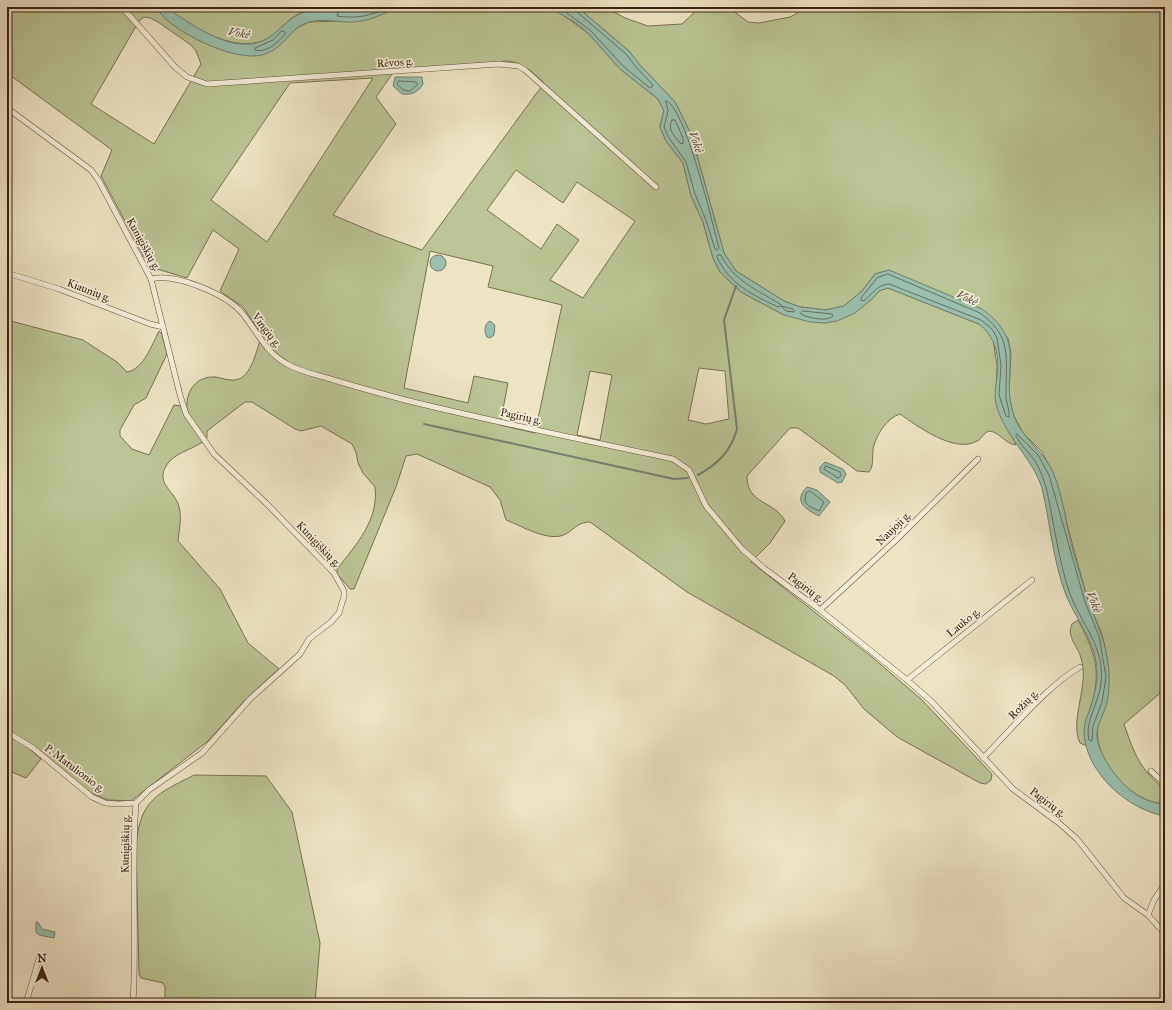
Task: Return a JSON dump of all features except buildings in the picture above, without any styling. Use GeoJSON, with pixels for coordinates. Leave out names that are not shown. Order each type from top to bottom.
{"type":"FeatureCollection","features":[{"type":"Feature","properties":{"kind":"street","name":"Rėvos g."},"geometry":{"type":"LineString","coordinates":[[122,7],[175,67],[187,77],[207,84],[499,64],[518,66],[525,70],[656,187]]}},
{"type":"Feature","properties":{"kind":"street","name":"Kunigiškių g."},"geometry":{"type":"LineString","coordinates":[[7,108],[91,170],[151,279],[186,414],[214,454],[266,503],[334,573],[344,591],[339,613],[331,622],[309,639],[300,654],[250,699],[202,753],[149,790],[136,803],[133,845],[136,954],[133,1003]]}},
{"type":"Feature","properties":{"kind":"street","name":"Kiaunių g."},"geometry":{"type":"LineString","coordinates":[[7,273],[58,289],[150,324],[163,326]]}},
{"type":"Feature","properties":{"kind":"street","name":"Vingių g."},"geometry":{"type":"LineString","coordinates":[[151,279],[162,278],[180,281],[216,294],[228,301],[240,311],[269,352],[287,365],[371,391]]}},
{"type":"Feature","properties":{"kind":"street","name":"Pagirių g."},"geometry":{"type":"LineString","coordinates":[[371,391],[678,462],[689,470],[706,506],[742,549],[765,569],[820,610],[907,680],[932,702],[1013,789],[1059,823],[1077,839],[1124,898],[1148,915],[1165,934]]}},
{"type":"Feature","properties":{"kind":"street","name":"Naujoji g."},"geometry":{"type":"LineString","coordinates":[[820,610],[895,541],[978,459]]}},
{"type":"Feature","properties":{"kind":"street","name":"Lauko g."},"geometry":{"type":"LineString","coordinates":[[907,680],[1032,580]]}},
{"type":"Feature","properties":{"kind":"street","name":"Rožių g."},"geometry":{"type":"LineString","coordinates":[[983,758],[1043,697],[1071,672],[1080,667]]}},
{"type":"Feature","properties":{"kind":"street","name":"P. Matulionio g."},"geometry":{"type":"LineString","coordinates":[[7,732],[33,748],[92,797],[105,803],[136,803]]}},
{"type":"Feature","properties":{"kind":"street"},"geometry":{"type":"LineString","coordinates":[[7,737],[15,737]]}},
{"type":"Feature","properties":{"kind":"street"},"geometry":{"type":"LineString","coordinates":[[1151,771],[1165,784]]}},
{"type":"Feature","properties":{"kind":"street"},"geometry":{"type":"LineString","coordinates":[[1148,915],[1154,900],[1165,884]]}},
{"type":"Feature","properties":{"kind":"street"},"geometry":{"type":"LineString","coordinates":[[26,1003],[39,959]]}},
{"type":"Feature","properties":{"kind":"shaded area"},"geometry":{"type":"Polygon","coordinates":[[[7,7],[155,7],[167,20],[200,41],[239,54],[258,55],[281,44],[295,29],[309,22],[341,21],[380,15],[397,7],[549,7],[555,9],[589,34],[620,69],[658,99],[664,110],[660,127],[666,141],[683,163],[691,196],[703,222],[713,258],[720,272],[741,292],[784,315],[846,317],[872,299],[879,291],[888,288],[979,324],[989,331],[993,339],[997,365],[996,403],[1016,445],[1009,443],[996,433],[989,431],[979,440],[968,444],[958,444],[937,437],[900,414],[887,422],[878,436],[874,445],[872,466],[869,472],[857,471],[798,428],[790,428],[747,476],[748,485],[751,492],[762,502],[780,514],[785,521],[770,543],[751,562],[873,658],[921,699],[992,774],[991,780],[986,784],[980,783],[897,737],[864,709],[845,685],[834,676],[687,592],[590,522],[580,524],[566,534],[559,536],[536,533],[506,520],[500,500],[490,487],[417,454],[406,456],[396,487],[354,589],[350,589],[337,574],[337,569],[352,551],[365,531],[370,521],[375,499],[375,487],[363,473],[352,444],[321,426],[301,431],[295,429],[252,402],[245,402],[207,431],[207,438],[203,442],[172,459],[164,470],[163,476],[164,482],[177,501],[180,511],[178,541],[220,589],[248,643],[279,669],[244,701],[208,741],[131,801],[108,800],[91,793],[7,728],[7,320],[83,340],[117,362],[127,372],[133,370],[143,361],[159,331],[162,334],[167,354],[146,398],[134,405],[120,430],[120,436],[132,449],[149,455],[174,405],[187,407],[188,395],[194,385],[203,379],[215,377],[233,380],[244,376],[251,366],[262,335],[243,307],[220,291],[239,249],[213,230],[187,278],[157,269],[144,257],[101,176],[112,150],[7,73],[7,7]],[[144,17],[139,21],[91,104],[154,144],[201,64],[196,51],[191,45],[158,22],[144,17]],[[508,61],[395,70],[376,97],[396,124],[333,215],[378,234],[422,250],[544,83],[524,66],[508,61]],[[373,78],[290,83],[211,200],[267,242],[373,78]],[[516,170],[487,210],[541,249],[557,224],[579,240],[550,280],[583,298],[635,221],[577,182],[563,203],[516,170]],[[430,251],[404,388],[468,403],[474,376],[508,383],[500,425],[535,433],[562,305],[488,287],[493,266],[430,251]],[[699,368],[688,420],[706,424],[729,419],[725,371],[699,368]],[[590,371],[577,435],[600,440],[612,375],[590,371]]]}},
{"type":"Feature","properties":{"kind":"shaded area"},"geometry":{"type":"Polygon","coordinates":[[[167,7],[367,7],[307,11],[296,15],[270,37],[258,42],[245,44],[231,42],[202,31],[167,7]]]}},
{"type":"Feature","properties":{"kind":"shaded area"},"geometry":{"type":"Polygon","coordinates":[[[577,7],[605,7],[625,18],[648,26],[682,24],[700,7],[728,7],[748,22],[759,23],[790,17],[808,7],[1165,7],[1165,689],[1124,724],[1131,745],[1139,760],[1149,774],[1165,790],[1165,804],[1151,801],[1137,795],[1124,785],[1113,774],[1099,746],[1098,731],[1107,657],[1102,634],[1088,601],[1053,473],[1042,452],[1023,433],[1013,414],[1009,394],[1011,353],[1008,338],[921,285],[889,270],[875,274],[862,291],[844,306],[826,310],[800,307],[784,301],[736,271],[724,253],[691,134],[675,102],[639,64],[629,51],[577,7]]]}},
{"type":"Feature","properties":{"kind":"shaded area"},"geometry":{"type":"Polygon","coordinates":[[[1078,620],[1090,645],[1096,671],[1094,698],[1087,718],[1085,731],[1087,746],[1080,743],[1077,734],[1083,669],[1080,654],[1070,633],[1072,624],[1078,620]]]}},
{"type":"Feature","properties":{"kind":"shaded area"},"geometry":{"type":"Polygon","coordinates":[[[9,739],[22,743],[41,759],[26,778],[7,770],[7,740],[9,739]]]}},
{"type":"Feature","properties":{"kind":"shaded area"},"geometry":{"type":"Polygon","coordinates":[[[194,775],[266,776],[292,812],[320,943],[315,1003],[165,1003],[165,987],[163,983],[141,978],[139,974],[136,844],[138,829],[147,807],[153,800],[170,787],[194,775]]]}},
{"type":"Feature","properties":{"kind":"water"},"geometry":{"type":"Polygon","coordinates":[[[155,7],[168,7],[204,32],[224,40],[245,44],[263,41],[293,18],[307,11],[397,7],[366,20],[348,22],[320,20],[303,24],[274,50],[257,56],[230,53],[202,42],[177,28],[155,7]]]}},
{"type":"Feature","properties":{"kind":"water"},"geometry":{"type":"Polygon","coordinates":[[[549,7],[577,7],[629,51],[639,64],[675,102],[691,134],[724,253],[736,271],[784,301],[800,307],[826,310],[844,306],[862,291],[875,274],[889,270],[982,309],[996,321],[1005,334],[1009,346],[1009,383],[1013,413],[1021,429],[1043,456],[1053,472],[1057,482],[1071,544],[1088,600],[1102,635],[1106,650],[1109,674],[1109,691],[1105,709],[1098,726],[1098,743],[1106,760],[1118,778],[1144,799],[1165,804],[1165,816],[1137,806],[1111,787],[1100,775],[1086,747],[1084,729],[1096,685],[1097,673],[1094,652],[1066,595],[1058,569],[1042,488],[1032,466],[1005,425],[996,403],[995,389],[998,361],[993,340],[989,334],[979,324],[888,288],[879,291],[855,313],[837,321],[825,323],[810,322],[784,315],[741,292],[720,272],[713,258],[703,222],[691,196],[683,163],[666,141],[660,127],[664,111],[658,99],[620,69],[589,34],[576,23],[549,7]]]}},
{"type":"Feature","properties":{"kind":"water"},"geometry":{"type":"Polygon","coordinates":[[[395,77],[422,77],[423,84],[419,90],[414,93],[402,94],[393,86],[395,77]]]}},
{"type":"Feature","properties":{"kind":"water"},"geometry":{"type":"Polygon","coordinates":[[[438,255],[444,257],[446,263],[444,269],[438,271],[432,269],[430,263],[432,257],[438,255]]]}},
{"type":"Feature","properties":{"kind":"water"},"geometry":{"type":"Polygon","coordinates":[[[490,321],[495,325],[494,335],[490,338],[487,337],[485,331],[488,322],[490,321]]]}},
{"type":"Feature","properties":{"kind":"water"},"geometry":{"type":"Polygon","coordinates":[[[825,462],[843,469],[846,474],[842,482],[838,483],[820,472],[820,467],[825,462]]]}},
{"type":"Feature","properties":{"kind":"water"},"geometry":{"type":"Polygon","coordinates":[[[807,487],[817,490],[830,502],[819,516],[806,508],[801,501],[803,492],[807,487]]]}},
{"type":"Feature","properties":{"kind":"water"},"geometry":{"type":"Polygon","coordinates":[[[36,922],[38,922],[42,929],[55,932],[54,938],[39,935],[36,932],[36,922]]]}},
{"type":"Feature","properties":{"kind":"waterway"},"geometry":{"type":"LineString","coordinates":[[698,475],[712,466],[723,456],[731,444],[737,429],[724,320],[736,286]]}},
{"type":"Feature","properties":{"kind":"waterway"},"geometry":{"type":"LineString","coordinates":[[424,424],[674,479],[688,478]]}},
{"type":"Feature","properties":{"kind":"water label","name":"Vokė"},"geometry":{"type":"Point","coordinates":[239,33]}},
{"type":"Feature","properties":{"kind":"water label","name":"Vokė"},"geometry":{"type":"Point","coordinates":[696,142]}},
{"type":"Feature","properties":{"kind":"water label","name":"Vokė"},"geometry":{"type":"Point","coordinates":[967,298]}},
{"type":"Feature","properties":{"kind":"water label","name":"Vokė"},"geometry":{"type":"Point","coordinates":[1094,602]}}]}
